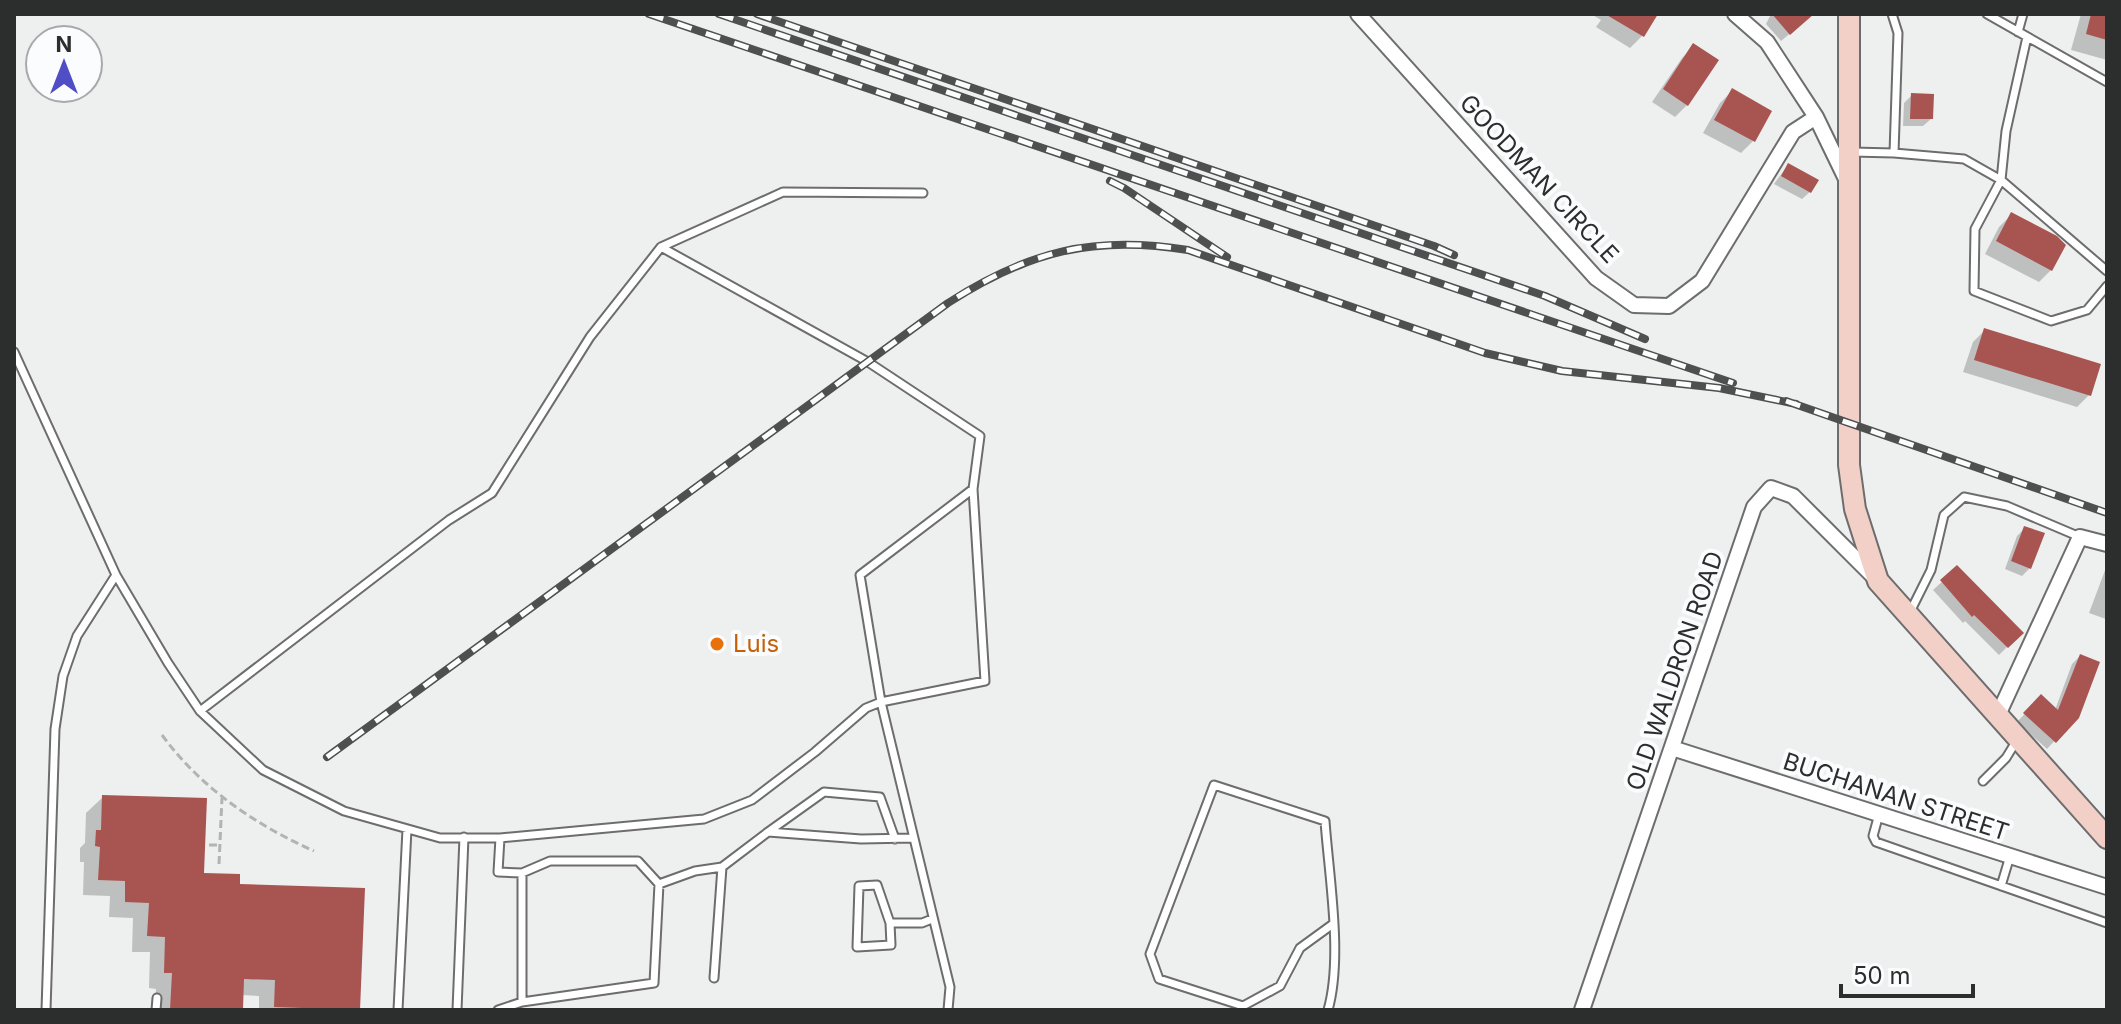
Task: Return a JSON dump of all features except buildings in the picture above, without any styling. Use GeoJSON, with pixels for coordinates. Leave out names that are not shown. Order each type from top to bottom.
{"type":"FeatureCollection","features":[{"type":"Feature","properties":{"kind":"main road"},"geometry":{"type":"LineString","coordinates":[[1849,14],[1849,465],[1855,509],[1878,581],[2107,838]]}},
{"type":"Feature","properties":{"kind":"street","name":"GOODMAN CIRCLE"},"geometry":{"type":"LineString","coordinates":[[1358,14],[1596,278],[1634,305],[1669,306],[1702,281],[1793,132],[1816,117]]}},
{"type":"Feature","properties":{"kind":"street"},"geometry":{"type":"LineString","coordinates":[[1741,16],[1767,42],[1816,117],[1849,184]]}},
{"type":"Feature","properties":{"kind":"street","name":"OLD WALDRON ROAD"},"geometry":{"type":"LineString","coordinates":[[1582,1010],[1754,507],[1771,488],[1793,496],[1878,581]]}},
{"type":"Feature","properties":{"kind":"street"},"geometry":{"type":"LineString","coordinates":[[1998,715],[2080,537],[2107,544]]}},
{"type":"Feature","properties":{"kind":"street","name":"BUCHANAN STREET"},"geometry":{"type":"LineString","coordinates":[[1672,748],[2107,887]]}},
{"type":"Feature","properties":{"kind":"lane"},"geometry":{"type":"LineString","coordinates":[[1892,14],[1898,33],[1894,153]]}},
{"type":"Feature","properties":{"kind":"lane"},"geometry":{"type":"LineString","coordinates":[[1987,14],[2003,18],[2018,32],[2107,82]]}},
{"type":"Feature","properties":{"kind":"lane"},"geometry":{"type":"LineString","coordinates":[[2018,32],[2023,14]]}},
{"type":"Feature","properties":{"kind":"lane"},"geometry":{"type":"LineString","coordinates":[[2027,37],[2006,131],[2001,180],[1975,229],[1974,291],[2051,321],[2087,310],[2107,286]]}},
{"type":"Feature","properties":{"kind":"lane"},"geometry":{"type":"LineString","coordinates":[[1850,152],[1964,159],[2001,180],[2107,271]]}},
{"type":"Feature","properties":{"kind":"lane"},"geometry":{"type":"LineString","coordinates":[[200,711],[449,520],[492,493],[590,337],[661,247],[783,192],[923,193]]}},
{"type":"Feature","properties":{"kind":"lane"},"geometry":{"type":"LineString","coordinates":[[14,352],[116,575],[168,663],[200,711],[263,770],[344,811],[440,838],[500,838],[704,819],[752,800],[866,708],[881,702],[985,681],[973,489],[980,436],[868,362],[661,247]]}},
{"type":"Feature","properties":{"kind":"lane"},"geometry":{"type":"LineString","coordinates":[[948,1010],[950,987],[881,702],[860,575],[973,489]]}},
{"type":"Feature","properties":{"kind":"lane"},"geometry":{"type":"LineString","coordinates":[[1908,615],[1931,570],[1944,515],[1964,497],[2007,506],[2080,537]]}},
{"type":"Feature","properties":{"kind":"lane"},"geometry":{"type":"LineString","coordinates":[[46,1010],[55,729],[63,676],[77,636],[116,575]]}},
{"type":"Feature","properties":{"kind":"lane"},"geometry":{"type":"LineString","coordinates":[[1983,781],[2006,758],[2018,738]]}},
{"type":"Feature","properties":{"kind":"lane"},"geometry":{"type":"LineString","coordinates":[[1328,1010],[1334,987],[1333,924],[1325,821],[1214,785],[1150,954],[1159,979],[1243,1006],[1280,986],[1300,948],[1333,924]]}},
{"type":"Feature","properties":{"kind":"lane"},"geometry":{"type":"LineString","coordinates":[[659,884],[695,871],[722,867],[824,792],[880,797],[895,839]]}},
{"type":"Feature","properties":{"kind":"lane"},"geometry":{"type":"LineString","coordinates":[[1879,814],[1873,836],[1876,842],[2107,923]]}},
{"type":"Feature","properties":{"kind":"lane"},"geometry":{"type":"LineString","coordinates":[[398,1010],[407,829]]}},
{"type":"Feature","properties":{"kind":"lane"},"geometry":{"type":"LineString","coordinates":[[768,832],[913,838]]}},
{"type":"Feature","properties":{"kind":"lane"},"geometry":{"type":"LineString","coordinates":[[457,1010],[464,837]]}},
{"type":"Feature","properties":{"kind":"lane"},"geometry":{"type":"LineString","coordinates":[[498,1010],[522,1002],[654,983],[659,884],[638,861],[550,861],[522,873],[498,872],[500,838]]}},
{"type":"Feature","properties":{"kind":"lane"},"geometry":{"type":"LineString","coordinates":[[2001,886],[2010,856]]}},
{"type":"Feature","properties":{"kind":"lane"},"geometry":{"type":"LineString","coordinates":[[714,978],[722,867]]}},
{"type":"Feature","properties":{"kind":"lane"},"geometry":{"type":"LineString","coordinates":[[522,873],[522,1002]]}},
{"type":"Feature","properties":{"kind":"lane"},"geometry":{"type":"LineString","coordinates":[[877,885],[890,923],[891,945],[857,947],[859,886],[877,885]]}},
{"type":"Feature","properties":{"kind":"lane"},"geometry":{"type":"LineString","coordinates":[[890,923],[922,923],[932,919]]}},
{"type":"Feature","properties":{"kind":"lane"},"geometry":{"type":"LineString","coordinates":[[156,1010],[157,998]]}},
{"type":"Feature","properties":{"kind":"path"},"geometry":{"type":"LineString","coordinates":[[162,735],[191,771],[222,798],[284,837],[314,851]]}},
{"type":"Feature","properties":{"kind":"path"},"geometry":{"type":"LineString","coordinates":[[219,864],[222,798]]}},
{"type":"Feature","properties":{"kind":"path"},"geometry":{"type":"LineString","coordinates":[[209,845],[220,845]]}},
{"type":"Feature","properties":{"kind":"railway"},"geometry":{"type":"LineString","coordinates":[[649,14],[1733,383]]}},
{"type":"Feature","properties":{"kind":"railway"},"geometry":{"type":"LineString","coordinates":[[719,14],[1545,296],[1645,339]]}},
{"type":"Feature","properties":{"kind":"railway"},"geometry":{"type":"LineString","coordinates":[[757,14],[1454,255]]}},
{"type":"Feature","properties":{"kind":"railway"},"geometry":{"type":"LineString","coordinates":[[1110,181],[1227,257]]}},
{"type":"Feature","properties":{"kind":"railway"},"geometry":{"type":"LineString","coordinates":[[327,757],[948,303],[1006,271],[1063,251],[1122,245],[1188,250],[1485,353],[1562,371],[1719,388],[1796,404]]}},
{"type":"Feature","properties":{"kind":"railway"},"geometry":{"type":"LineString","coordinates":[[1786,401],[2107,513]]}},
{"type":"Feature","properties":{"kind":"place","name":"Luis"},"geometry":{"type":"Point","coordinates":[717,644]}}]}
